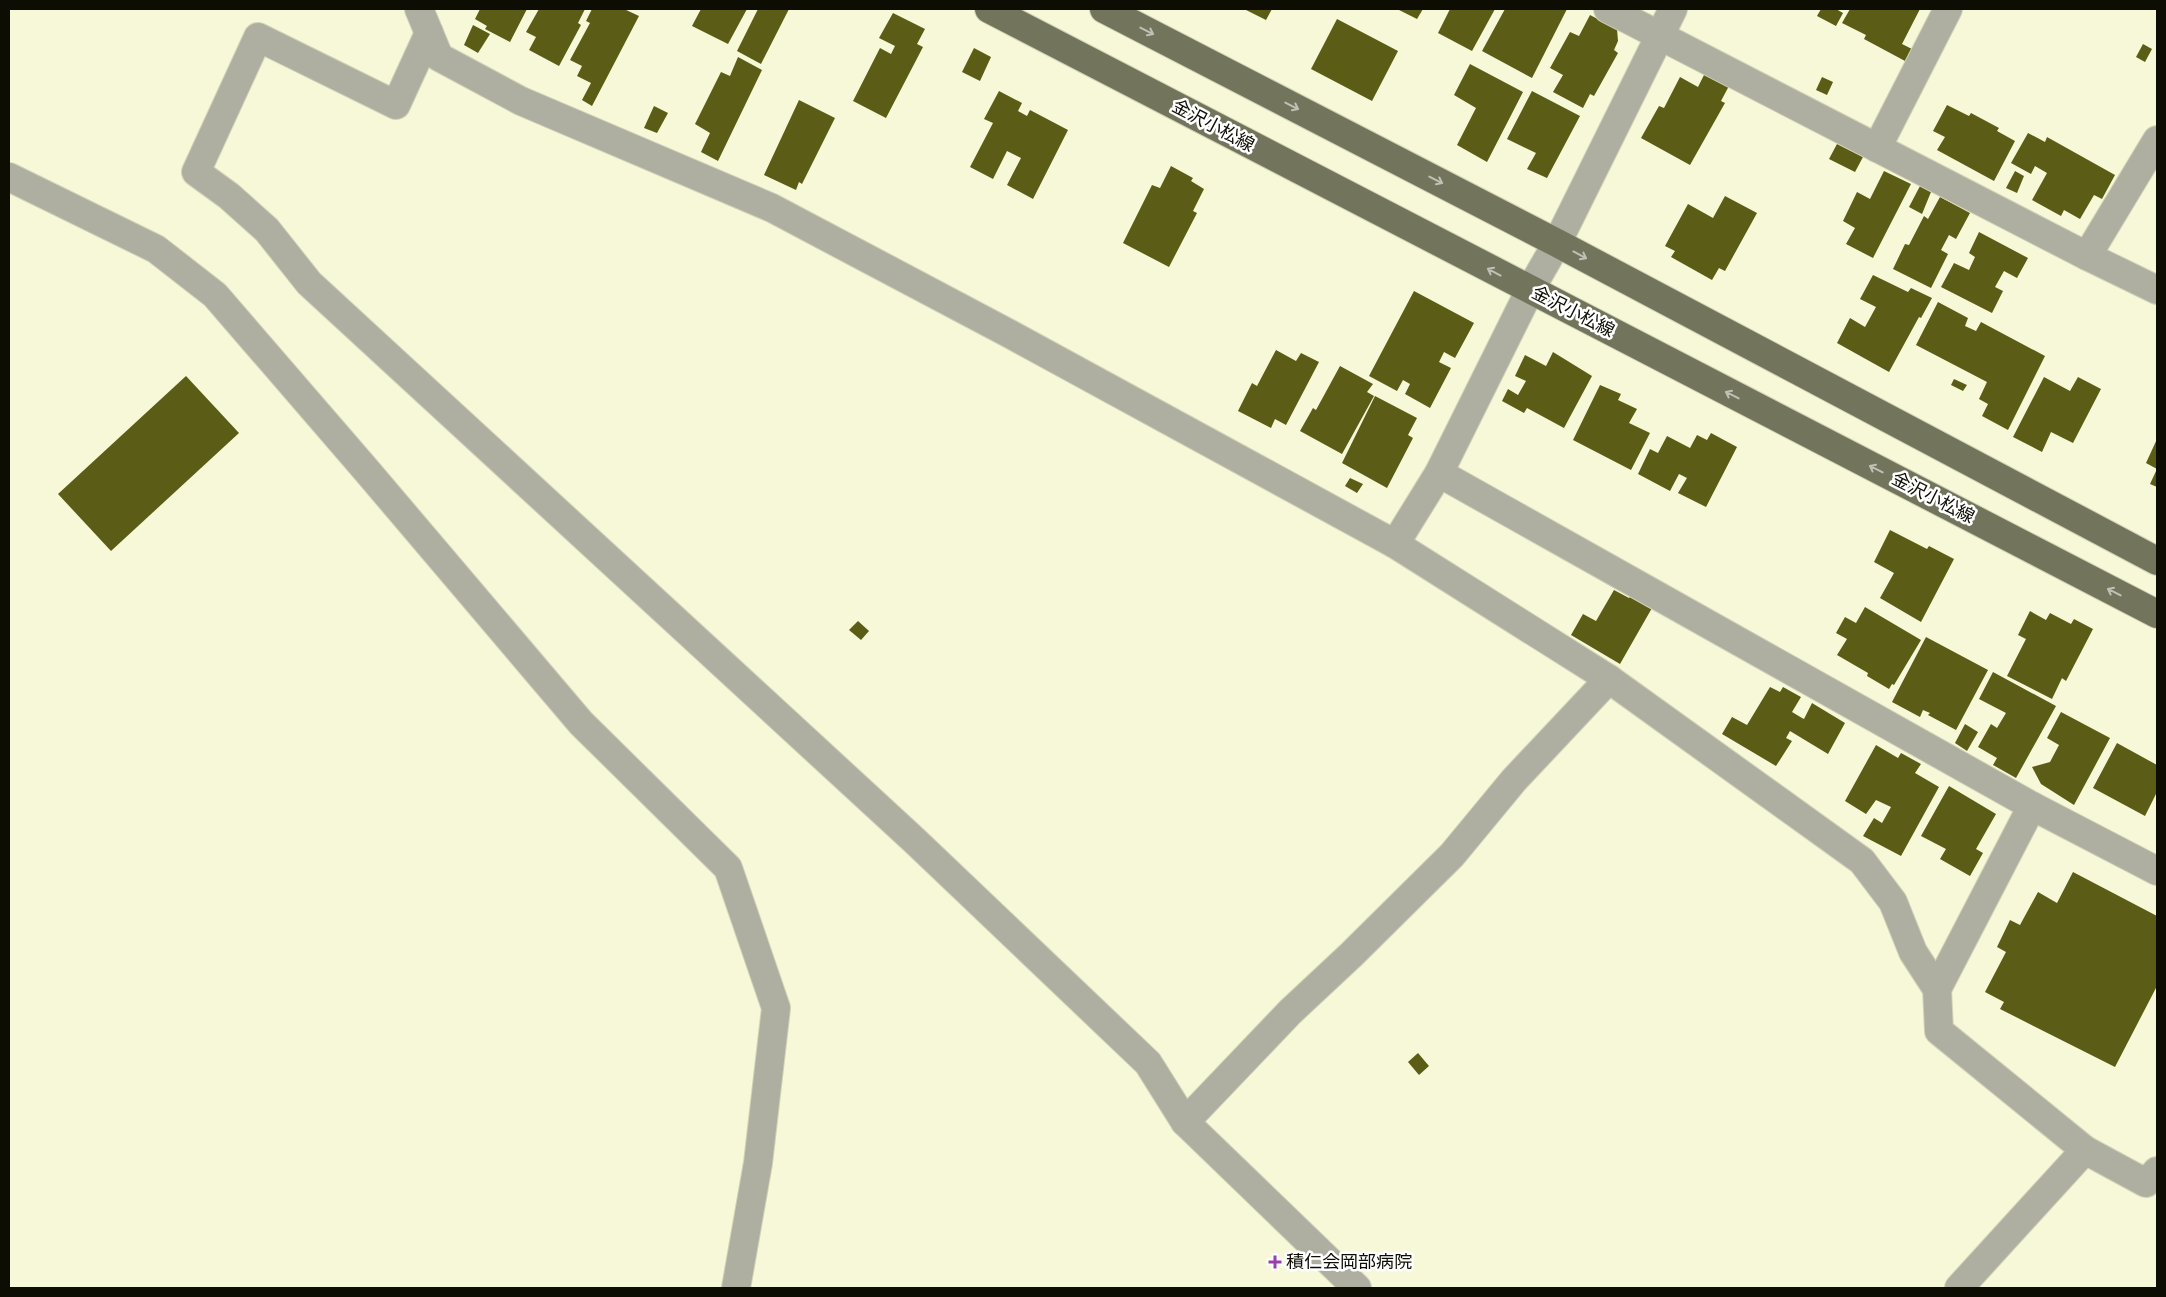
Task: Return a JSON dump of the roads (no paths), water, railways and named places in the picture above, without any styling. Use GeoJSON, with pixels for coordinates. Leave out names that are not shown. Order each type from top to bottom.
{"type":"FeatureCollection","features":[{"type":"Feature","properties":{"kind":"main road","name":"金沢小松線"},"geometry":{"type":"LineString","coordinates":[[989,9],[2157,614]]}},
{"type":"Feature","properties":{"kind":"main road"},"geometry":{"type":"LineString","coordinates":[[1104,9],[1557,243],[2157,561]]}},
{"type":"Feature","properties":{"kind":"street"},"geometry":{"type":"LineString","coordinates":[[1608,9],[2087,256],[2157,290]]}},
{"type":"Feature","properties":{"kind":"street"},"geometry":{"type":"LineString","coordinates":[[1395,544],[1439,473],[1530,290],[1557,243],[1673,9]]}},
{"type":"Feature","properties":{"kind":"street"},"geometry":{"type":"LineString","coordinates":[[1877,148],[1948,9]]}},
{"type":"Feature","properties":{"kind":"street"},"geometry":{"type":"LineString","coordinates":[[424,21],[439,57],[521,101],[772,208],[1010,334],[1395,544],[1609,679],[1862,861],[1893,902],[1913,952],[1937,989]]}},
{"type":"Feature","properties":{"kind":"street"},"geometry":{"type":"LineString","coordinates":[[424,21],[396,105],[258,37],[196,172],[268,230],[309,283],[900,828],[1148,1063],[1185,1122],[1357,1288]]}},
{"type":"Feature","properties":{"kind":"street"},"geometry":{"type":"LineString","coordinates":[[2087,256],[2157,140]]}},
{"type":"Feature","properties":{"kind":"street"},"geometry":{"type":"LineString","coordinates":[[9,177],[156,249],[215,295],[368,471],[581,723],[728,868],[776,1008],[758,1163],[736,1288]]}},
{"type":"Feature","properties":{"kind":"street"},"geometry":{"type":"LineString","coordinates":[[1439,473],[2032,806],[2157,872]]}},
{"type":"Feature","properties":{"kind":"street"},"geometry":{"type":"LineString","coordinates":[[1185,1122],[1290,1012],[1351,955],[1452,855],[1514,780],[1609,679]]}},
{"type":"Feature","properties":{"kind":"street"},"geometry":{"type":"LineString","coordinates":[[2032,806],[1937,989],[1939,1031],[2085,1150],[2154,1181]]}},
{"type":"Feature","properties":{"kind":"street"},"geometry":{"type":"LineString","coordinates":[[1959,1288],[2085,1150]]}},
{"type":"Feature","properties":{"kind":"place","name":"積仁会岡部病院"},"geometry":{"type":"Point","coordinates":[1275,1262]}}]}
